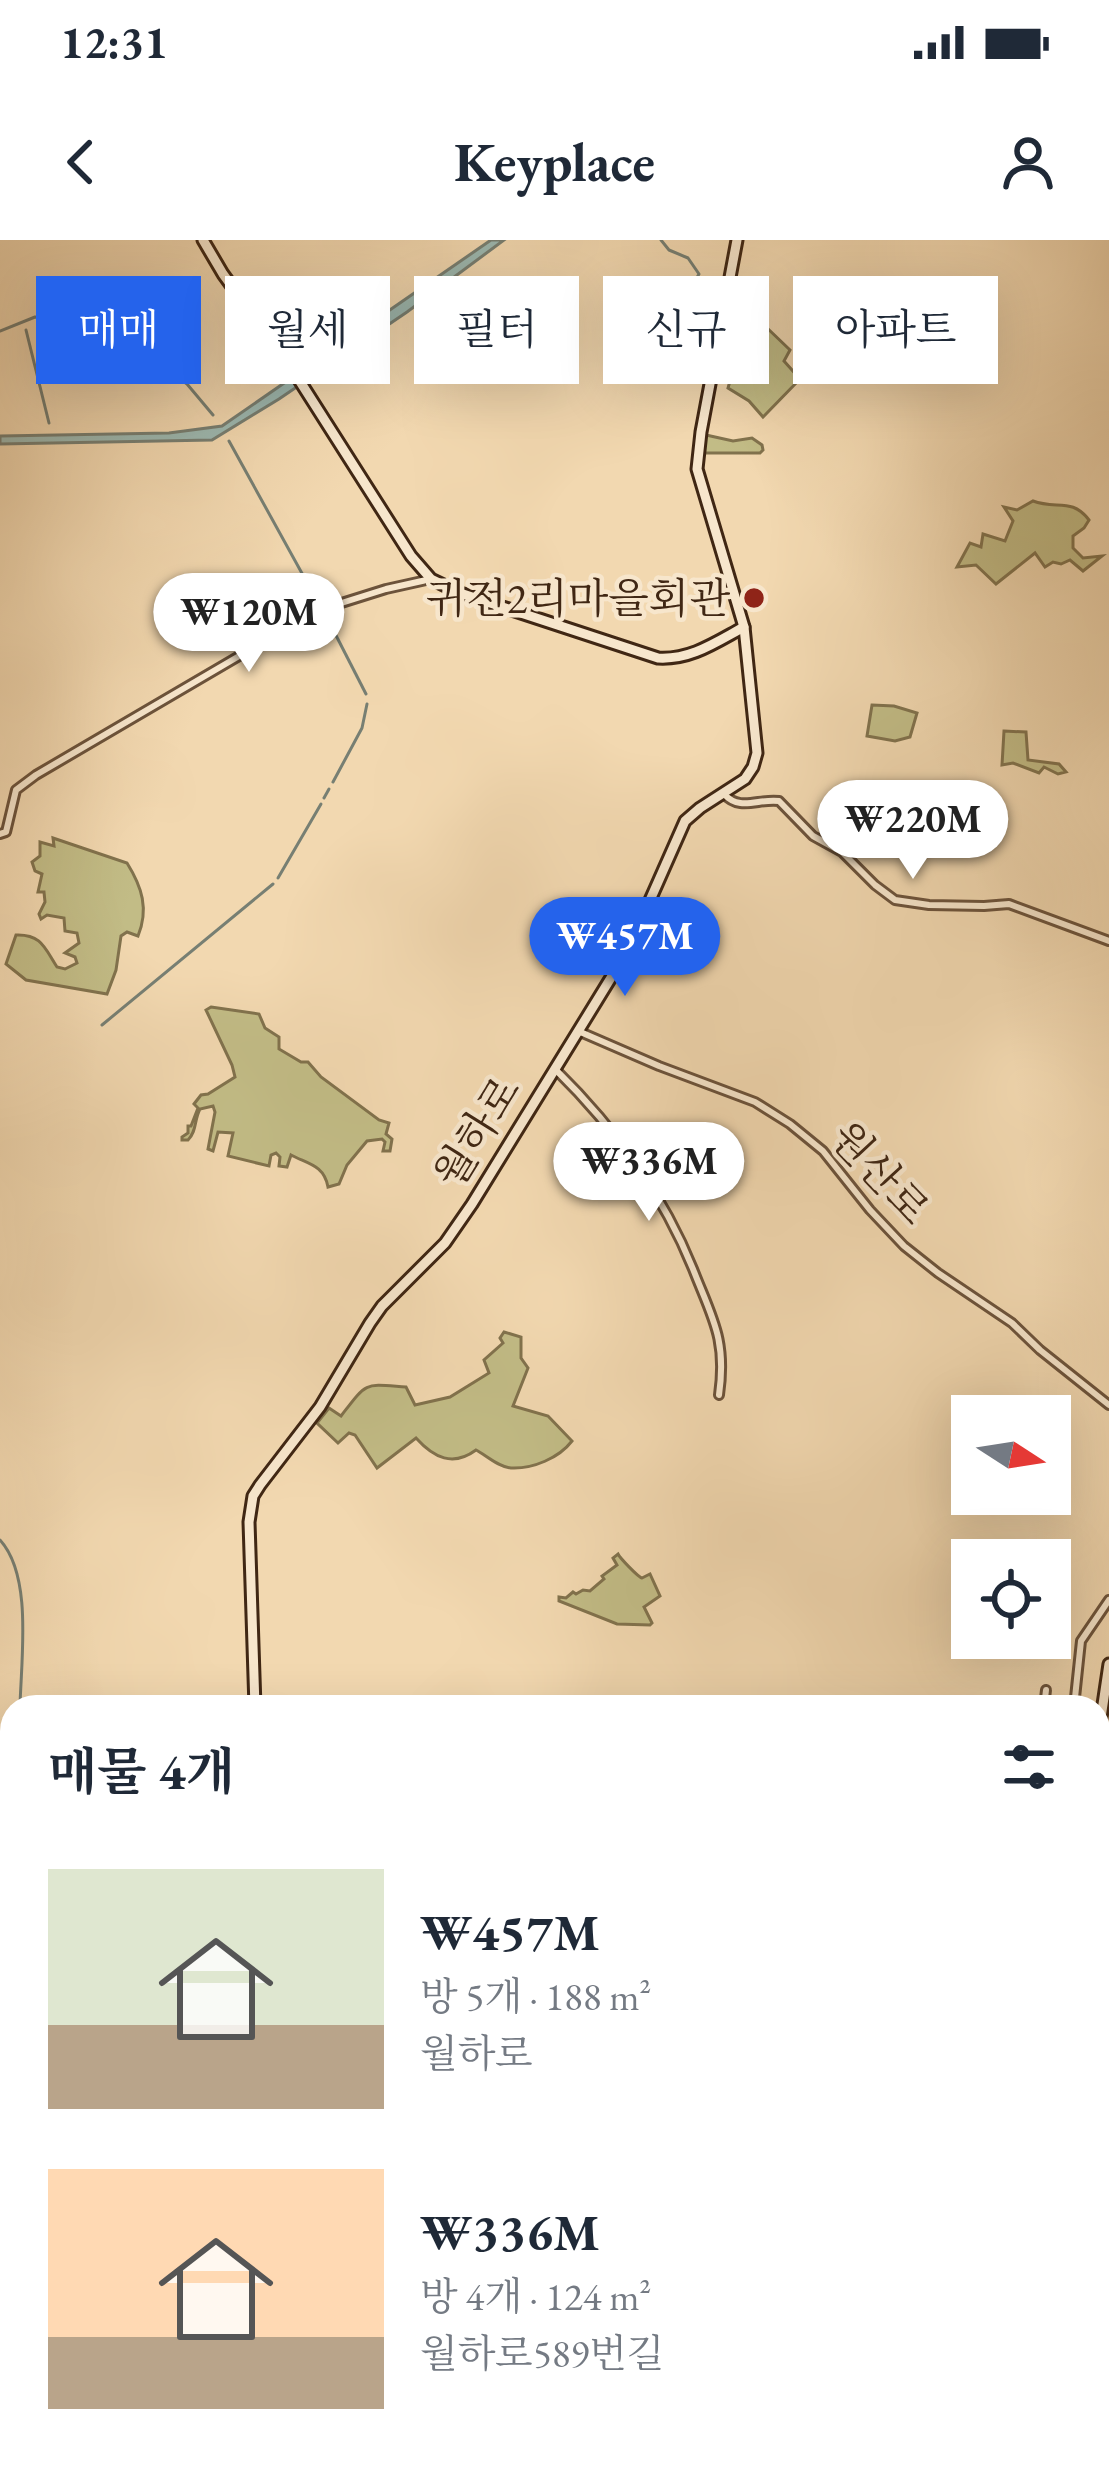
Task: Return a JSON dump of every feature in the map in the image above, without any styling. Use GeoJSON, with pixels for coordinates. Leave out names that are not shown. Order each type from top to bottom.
{"type":"FeatureCollection","features":[{"type":"Feature","properties":{"kind":"street"},"geometry":{"type":"LineString","coordinates":[[203,240],[430,579],[481,602],[658,658],[694,654],[744,627]]}},
{"type":"Feature","properties":{"kind":"street","name":"월하로"},"geometry":{"type":"LineString","coordinates":[[255,1695],[249,1522],[254,1496],[320,1407],[382,1306],[453,1232],[628,950],[685,821],[745,779],[756,758],[744,627],[697,469],[737,240]]}},
{"type":"Feature","properties":{"kind":"street"},"geometry":{"type":"LineString","coordinates":[[0,834],[6,832],[16,790],[35,775],[316,611],[430,579]]}},
{"type":"Feature","properties":{"kind":"street"},"geometry":{"type":"LineString","coordinates":[[724,638],[740,609]]}},
{"type":"Feature","properties":{"kind":"street"},"geometry":{"type":"LineString","coordinates":[[724,638],[740,642],[747,651]]}},
{"type":"Feature","properties":{"kind":"street"},"geometry":{"type":"LineString","coordinates":[[724,794],[742,804],[781,802],[813,836],[842,852],[895,900],[929,905],[1009,904],[1109,941]]}},
{"type":"Feature","properties":{"kind":"street","name":"원산로"},"geometry":{"type":"LineString","coordinates":[[578,1031],[755,1102],[790,1124],[830,1159],[890,1234],[1012,1323],[1109,1405]]}},
{"type":"Feature","properties":{"kind":"street"},"geometry":{"type":"LineString","coordinates":[[555,1069],[613,1132],[673,1222],[717,1324],[722,1358],[719,1395]]}},
{"type":"Feature","properties":{"kind":"street"},"geometry":{"type":"LineString","coordinates":[[1076,1695],[1081,1642],[1109,1600]]}},
{"type":"Feature","properties":{"kind":"street"},"geometry":{"type":"LineString","coordinates":[[1104,1695],[1109,1664]]}},
{"type":"Feature","properties":{"kind":"street"},"geometry":{"type":"LineString","coordinates":[[1045,1695],[1046,1690]]}},
{"type":"Feature","properties":{"kind":"shaded area"},"geometry":{"type":"Polygon","coordinates":[[[769,330],[790,350],[784,361],[793,371],[795,384],[763,417],[728,388],[729,384],[769,384],[769,330]]]}},
{"type":"Feature","properties":{"kind":"shaded area"},"geometry":{"type":"Polygon","coordinates":[[[706,435],[733,441],[752,438],[763,450],[702,453],[706,435]]]}},
{"type":"Feature","properties":{"kind":"shaded area"},"geometry":{"type":"Polygon","coordinates":[[[1033,501],[1070,506],[1083,513],[1089,520],[1073,536],[1073,548],[1083,558],[1102,556],[1083,571],[1070,560],[1045,567],[1035,553],[996,584],[976,565],[957,567],[970,543],[981,547],[983,534],[1005,541],[1013,521],[1004,507],[1017,510],[1033,501]]]}},
{"type":"Feature","properties":{"kind":"shaded area"},"geometry":{"type":"Polygon","coordinates":[[[872,705],[917,713],[910,737],[895,741],[867,736],[872,705]]]}},
{"type":"Feature","properties":{"kind":"shaded area"},"geometry":{"type":"Polygon","coordinates":[[[1004,731],[1026,732],[1028,760],[1059,764],[1066,772],[1058,774],[1044,767],[1039,773],[1013,763],[1002,765],[1004,731]]]}},
{"type":"Feature","properties":{"kind":"shaded area"},"geometry":{"type":"Polygon","coordinates":[[[53,838],[127,863],[140,890],[143,907],[138,936],[127,932],[121,936],[107,994],[26,980],[6,964],[16,935],[37,940],[57,967],[77,963],[65,953],[79,943],[77,933],[65,931],[64,918],[47,915],[41,919],[39,914],[45,902],[44,892],[38,892],[42,874],[32,862],[40,856],[40,842],[54,846],[53,838]]]}},
{"type":"Feature","properties":{"kind":"shaded area"},"geometry":{"type":"Polygon","coordinates":[[[206,1010],[259,1014],[265,1028],[279,1037],[279,1049],[308,1062],[321,1077],[389,1123],[390,1151],[383,1151],[382,1139],[367,1141],[347,1165],[339,1184],[328,1187],[319,1170],[291,1155],[287,1167],[279,1166],[276,1153],[269,1166],[228,1156],[233,1133],[218,1132],[213,1151],[208,1149],[213,1106],[200,1109],[191,1137],[182,1140],[201,1095],[235,1077],[206,1010]]]}},
{"type":"Feature","properties":{"kind":"shaded area"},"geometry":{"type":"Polygon","coordinates":[[[504,1332],[521,1337],[521,1358],[528,1368],[513,1406],[548,1416],[572,1441],[545,1461],[511,1468],[476,1450],[459,1458],[444,1458],[416,1438],[377,1468],[355,1435],[349,1433],[338,1443],[317,1423],[329,1408],[341,1416],[368,1387],[406,1387],[415,1405],[450,1397],[489,1373],[484,1360],[503,1343],[504,1332]]]}},
{"type":"Feature","properties":{"kind":"shaded area"},"geometry":{"type":"Polygon","coordinates":[[[618,1554],[640,1577],[650,1574],[660,1596],[644,1607],[650,1625],[617,1624],[559,1601],[573,1592],[590,1591],[617,1565],[613,1558],[618,1554]]]}},
{"type":"Feature","properties":{"kind":"water"},"geometry":{"type":"Polygon","coordinates":[[[491,240],[504,240],[456,276],[439,276],[491,240]]]}},
{"type":"Feature","properties":{"kind":"water"},"geometry":{"type":"Polygon","coordinates":[[[414,293],[414,307],[390,324],[390,310],[414,293]]]}},
{"type":"Feature","properties":{"kind":"water"},"geometry":{"type":"Polygon","coordinates":[[[283,384],[301,384],[212,440],[0,444],[0,436],[169,433],[222,426],[283,384]]]}},
{"type":"Feature","properties":{"kind":"waterway"},"geometry":{"type":"LineString","coordinates":[[661,240],[669,250],[688,258],[698,276]]}},
{"type":"Feature","properties":{"kind":"waterway"},"geometry":{"type":"LineString","coordinates":[[0,331],[35,317],[69,319],[162,366],[187,384],[213,415]]}},
{"type":"Feature","properties":{"kind":"waterway"},"geometry":{"type":"LineString","coordinates":[[26,330],[49,423]]}},
{"type":"Feature","properties":{"kind":"waterway"},"geometry":{"type":"LineString","coordinates":[[229,441],[320,606]]}},
{"type":"Feature","properties":{"kind":"waterway"},"geometry":{"type":"LineString","coordinates":[[324,612],[366,694]]}},
{"type":"Feature","properties":{"kind":"waterway"},"geometry":{"type":"LineString","coordinates":[[333,782],[362,728],[367,704]]}},
{"type":"Feature","properties":{"kind":"waterway"},"geometry":{"type":"LineString","coordinates":[[324,798],[329,789]]}},
{"type":"Feature","properties":{"kind":"waterway"},"geometry":{"type":"LineString","coordinates":[[278,878],[321,804]]}},
{"type":"Feature","properties":{"kind":"waterway"},"geometry":{"type":"LineString","coordinates":[[102,1025],[273,884]]}},
{"type":"Feature","properties":{"kind":"waterway"},"geometry":{"type":"LineString","coordinates":[[0,1540],[10,1556],[21,1596],[21,1695]]}},
{"type":"Feature","properties":{"kind":"place","name":"귀전2리마을회관"},"geometry":{"type":"Point","coordinates":[754,598]}}]}
